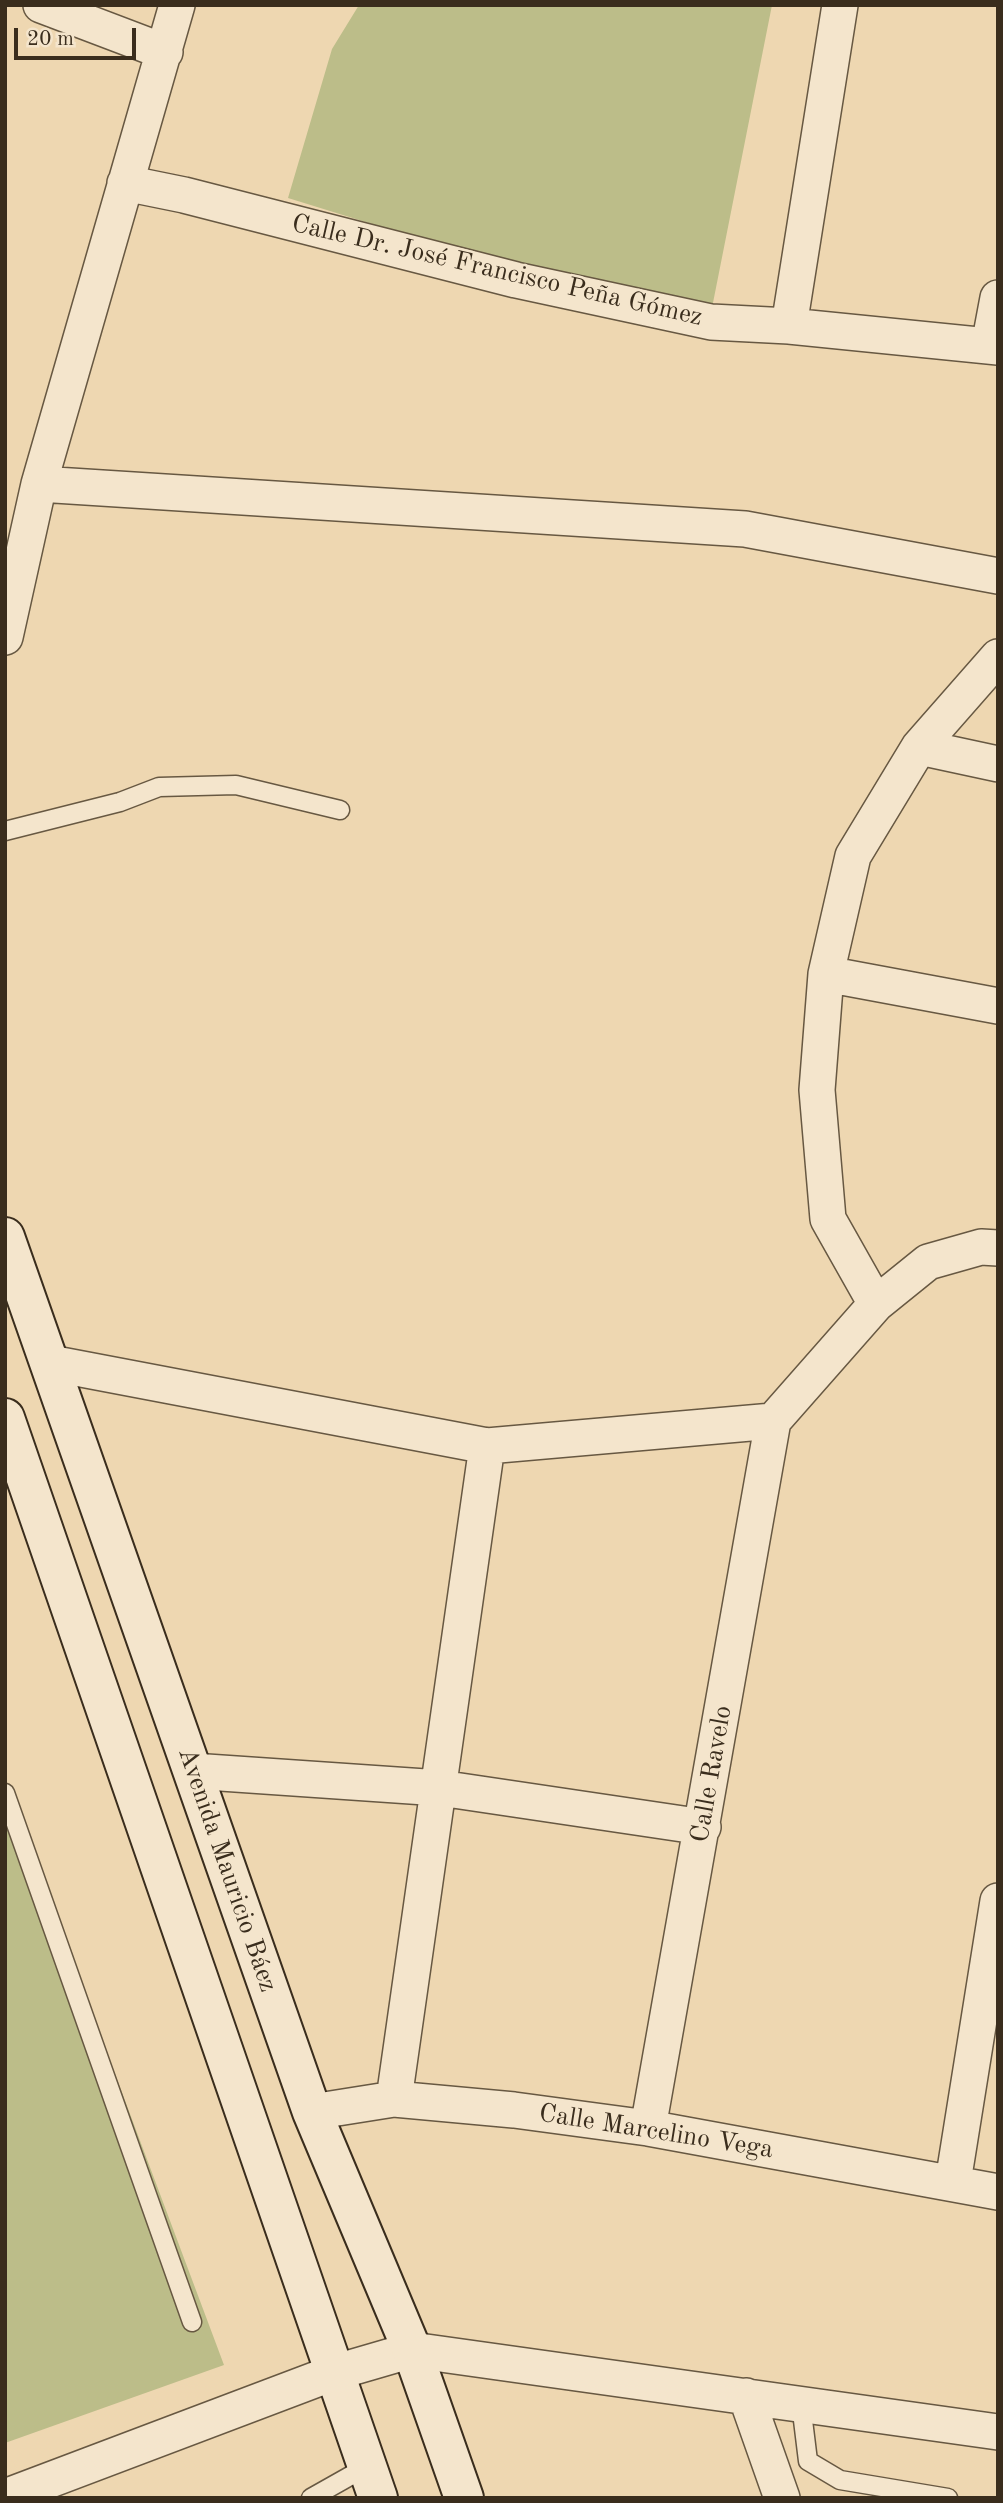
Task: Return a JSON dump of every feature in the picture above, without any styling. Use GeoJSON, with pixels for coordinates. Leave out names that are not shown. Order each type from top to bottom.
{"type":"FeatureCollection","features":[{"type":"Feature","properties":{"kind":"main road","name":"Avenida Mauricio Báez"},"geometry":{"type":"LineString","coordinates":[[5,1237],[312,2112],[412,2350],[464,2498]]}},
{"type":"Feature","properties":{"kind":"main road"},"geometry":{"type":"LineString","coordinates":[[5,1418],[133,1782],[372,2482]]}},
{"type":"Feature","properties":{"kind":"street"},"geometry":{"type":"LineString","coordinates":[[41,5],[165,52]]}},
{"type":"Feature","properties":{"kind":"street"},"geometry":{"type":"LineString","coordinates":[[5,637],[39,484],[177,5]]}},
{"type":"Feature","properties":{"kind":"street"},"geometry":{"type":"LineString","coordinates":[[789,326],[840,5]]}},
{"type":"Feature","properties":{"kind":"street","name":"Calle Dr. José Francisco Peña Gómez"},"geometry":{"type":"LineString","coordinates":[[125,183],[184,195],[516,280],[711,322],[789,326],[993,346]]}},
{"type":"Feature","properties":{"kind":"street"},"geometry":{"type":"LineString","coordinates":[[993,346],[998,298]]}},
{"type":"Feature","properties":{"kind":"street"},"geometry":{"type":"LineString","coordinates":[[39,484],[745,529],[998,576]]}},
{"type":"Feature","properties":{"kind":"street"},"geometry":{"type":"LineString","coordinates":[[876,1304],[828,1219],[817,1090],[825,974],[853,856],[919,747],[998,657]]}},
{"type":"Feature","properties":{"kind":"street"},"geometry":{"type":"LineString","coordinates":[[919,747],[998,764]]}},
{"type":"Feature","properties":{"kind":"street"},"geometry":{"type":"LineString","coordinates":[[825,974],[998,1006]]}},
{"type":"Feature","properties":{"kind":"street"},"geometry":{"type":"LineString","coordinates":[[50,1363],[487,1446],[773,1421],[876,1304],[928,1262],[981,1247],[998,1248]]}},
{"type":"Feature","properties":{"kind":"street","name":"Calle Ravelo"},"geometry":{"type":"LineString","coordinates":[[648,2128],[773,1421]]}},
{"type":"Feature","properties":{"kind":"street"},"geometry":{"type":"LineString","coordinates":[[394,2099],[487,1446]]}},
{"type":"Feature","properties":{"kind":"street"},"geometry":{"type":"LineString","coordinates":[[192,1771],[440,1788],[703,1828]]}},
{"type":"Feature","properties":{"kind":"street"},"geometry":{"type":"LineString","coordinates":[[953,2182],[998,1901]]}},
{"type":"Feature","properties":{"kind":"street","name":"Calle Marcelino Vega"},"geometry":{"type":"LineString","coordinates":[[312,2112],[394,2099],[514,2110],[648,2128],[998,2192]]}},
{"type":"Feature","properties":{"kind":"street"},"geometry":{"type":"LineString","coordinates":[[5,2497],[333,2372],[412,2350],[998,2432]]}},
{"type":"Feature","properties":{"kind":"street"},"geometry":{"type":"LineString","coordinates":[[747,2396],[782,2498]]}},
{"type":"Feature","properties":{"kind":"lane"},"geometry":{"type":"LineString","coordinates":[[5,831],[120,802],[159,787],[236,785],[340,810]]}},
{"type":"Feature","properties":{"kind":"lane"},"geometry":{"type":"LineString","coordinates":[[5,1793],[192,2322]]}},
{"type":"Feature","properties":{"kind":"lane"},"geometry":{"type":"LineString","coordinates":[[801,2404],[808,2461],[840,2480],[948,2498]]}},
{"type":"Feature","properties":{"kind":"lane"},"geometry":{"type":"LineString","coordinates":[[315,2497],[372,2482]]}},
{"type":"Feature","properties":{"kind":"green space"},"geometry":{"type":"Polygon","coordinates":[[[359,5],[772,5],[708,328],[288,198],[332,49],[359,5]]]}},
{"type":"Feature","properties":{"kind":"green space"},"geometry":{"type":"Polygon","coordinates":[[[5,1780],[224,2365],[5,2443],[5,1780]]]}}]}
